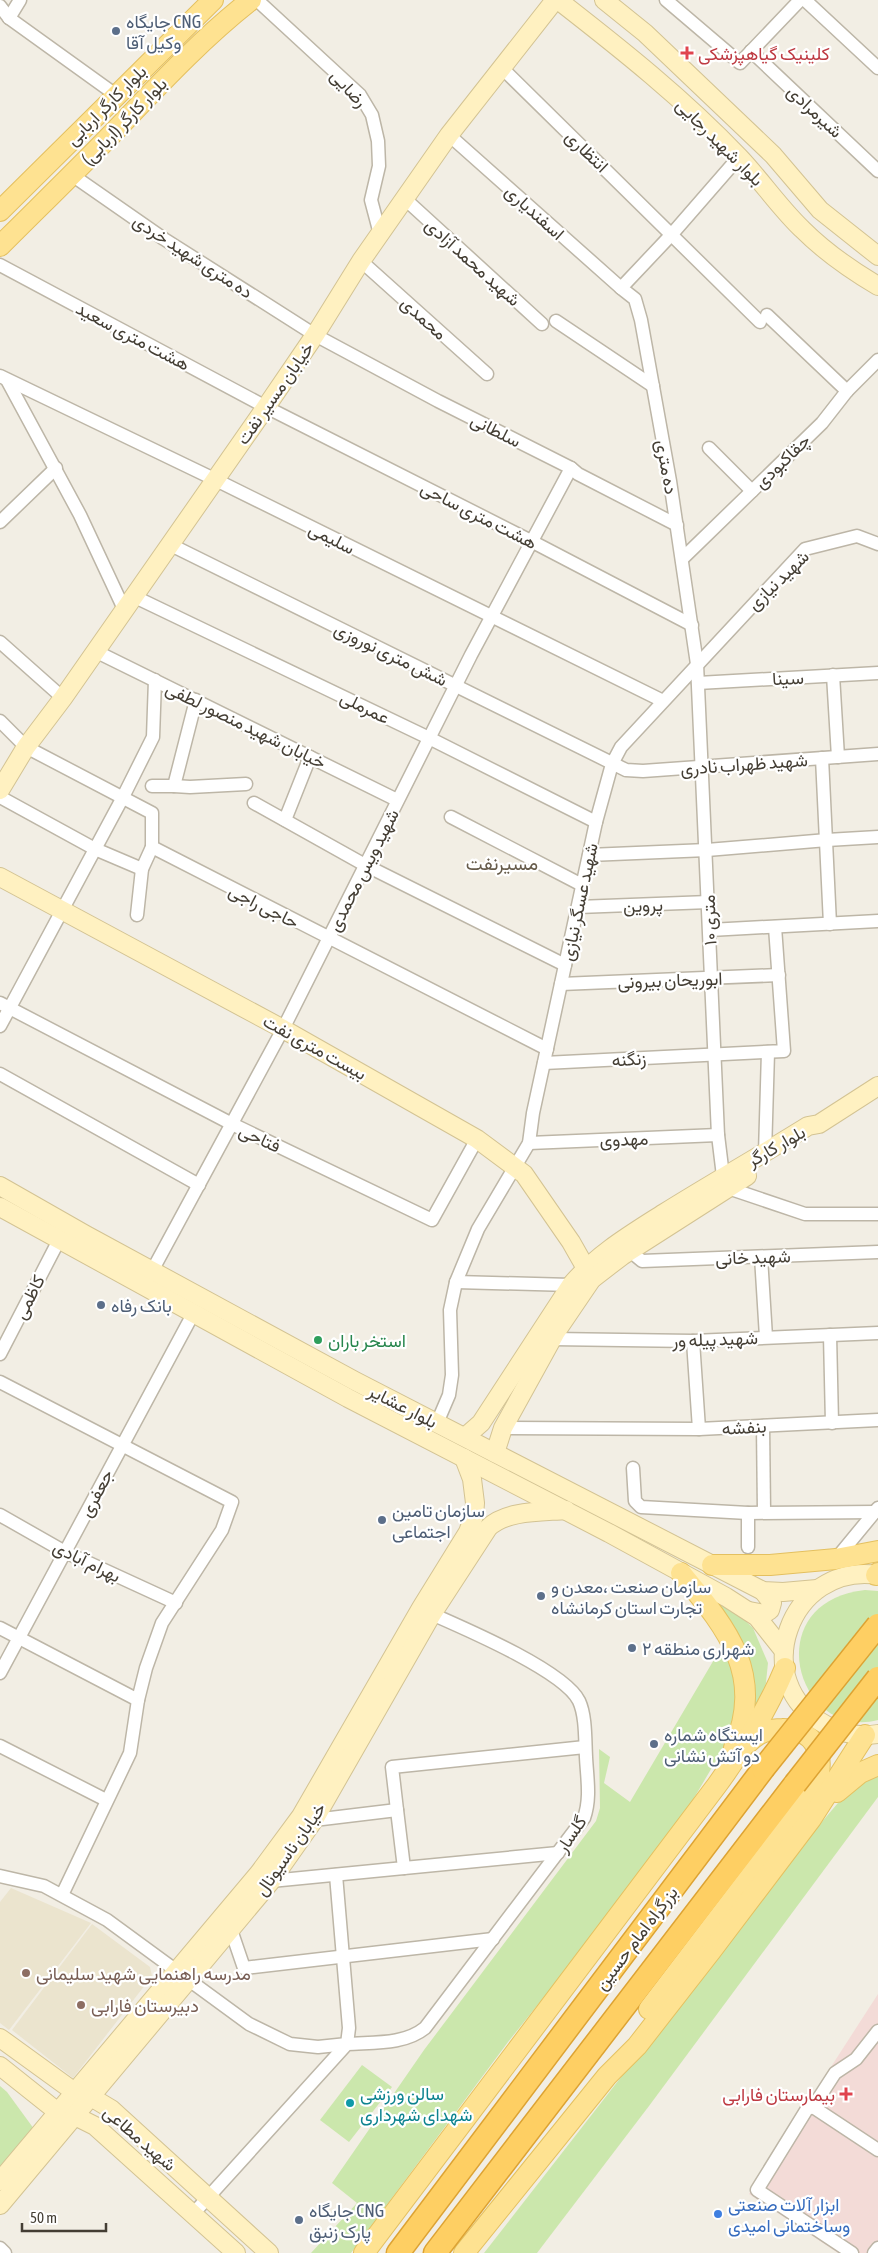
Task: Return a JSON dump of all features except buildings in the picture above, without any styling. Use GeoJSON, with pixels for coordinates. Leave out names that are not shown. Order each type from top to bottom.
{"type":"FeatureCollection","features":[{"type":"Feature","properties":{"kind":"highway","name":"بزرگراه امام حسین"},"geometry":{"type":"LineString","coordinates":[[398,2253],[763,1769],[878,1625]]}},
{"type":"Feature","properties":{"kind":"highway","name":"بزرگراه امام حسین"},"geometry":{"type":"LineString","coordinates":[[435,2253],[794,1784],[878,1678]]}},
{"type":"Feature","properties":{"kind":"main road","name":"بلوار کارگر اربابی"},"geometry":{"type":"LineString","coordinates":[[0,211],[214,0]]}},
{"type":"Feature","properties":{"kind":"main road","name":"بلوار کارگر (اربابی)"},"geometry":{"type":"LineString","coordinates":[[0,246],[168,76],[226,20],[251,0]]}},
{"type":"Feature","properties":{"kind":"main road"},"geometry":{"type":"LineString","coordinates":[[712,1565],[770,1565],[836,1559],[878,1551]]}},
{"type":"Feature","properties":{"kind":"main road"},"geometry":{"type":"LineString","coordinates":[[681,1574],[718,1617],[729,1636],[742,1668],[745,1699],[741,1728],[717,1785]]}},
{"type":"Feature","properties":{"kind":"main road"},"geometry":{"type":"LineString","coordinates":[[364,2253],[745,1746],[771,1699],[784,1660]]}},
{"type":"Feature","properties":{"kind":"main road"},"geometry":{"type":"LineString","coordinates":[[608,2076],[625,2040],[811,1796],[817,1785],[820,1772],[817,1748],[803,1733],[788,1729],[770,1730],[754,1737],[745,1746]]}},
{"type":"Feature","properties":{"kind":"main road"},"geometry":{"type":"LineString","coordinates":[[464,2253],[608,2076],[637,2046],[811,1820],[872,1735]]}},
{"type":"Feature","properties":{"kind":"main road"},"geometry":{"type":"LineString","coordinates":[[811,1820],[847,1782],[860,1773],[878,1765]]}},
{"type":"Feature","properties":{"kind":"street"},"geometry":{"type":"LineString","coordinates":[[9,18],[20,0]]}},
{"type":"Feature","properties":{"kind":"street","name":"رضایی"},"geometry":{"type":"LineString","coordinates":[[256,0],[360,95],[372,115],[378,141],[379,166],[370,200],[380,234]]}},
{"type":"Feature","properties":{"kind":"street","name":"خیابان مسیر نفت"},"geometry":{"type":"LineString","coordinates":[[0,790],[26,747],[266,407],[380,234],[449,136],[556,0]]}},
{"type":"Feature","properties":{"kind":"street","name":"بلوار شهید رجایی"},"geometry":{"type":"LineString","coordinates":[[556,0],[650,74],[739,157],[796,222],[840,262],[878,286]]}},
{"type":"Feature","properties":{"kind":"street","name":"بلوار شهید رجایی"},"geometry":{"type":"LineString","coordinates":[[604,0],[645,33],[773,155],[815,204],[878,256]]}},
{"type":"Feature","properties":{"kind":"street"},"geometry":{"type":"LineString","coordinates":[[666,0],[740,63],[800,0]]}},
{"type":"Feature","properties":{"kind":"street"},"geometry":{"type":"LineString","coordinates":[[804,0],[878,68]]}},
{"type":"Feature","properties":{"kind":"street"},"geometry":{"type":"LineString","coordinates":[[0,6],[9,18],[116,96]]}},
{"type":"Feature","properties":{"kind":"street","name":"شیرمرادی"},"geometry":{"type":"LineString","coordinates":[[752,51],[878,170]]}},
{"type":"Feature","properties":{"kind":"street","name":"انتظاری"},"geometry":{"type":"LineString","coordinates":[[502,68],[672,234],[763,318],[847,391]]}},
{"type":"Feature","properties":{"kind":"street","name":"اسفندیاری"},"geometry":{"type":"LineString","coordinates":[[449,136],[624,284]]}},
{"type":"Feature","properties":{"kind":"street"},"geometry":{"type":"LineString","coordinates":[[624,284],[672,234],[739,157]]}},
{"type":"Feature","properties":{"kind":"street","name":"ده متری شهید خردی"},"geometry":{"type":"LineString","coordinates":[[72,175],[164,239],[315,335]]}},
{"type":"Feature","properties":{"kind":"street","name":"شهید محمد آزادی"},"geometry":{"type":"LineString","coordinates":[[405,199],[542,324]]}},
{"type":"Feature","properties":{"kind":"street"},"geometry":{"type":"LineString","coordinates":[[796,222],[815,204]]}},
{"type":"Feature","properties":{"kind":"street","name":"محمدی"},"geometry":{"type":"LineString","coordinates":[[361,262],[487,374]]}},
{"type":"Feature","properties":{"kind":"street","name":"هشت متری سعید"},"geometry":{"type":"LineString","coordinates":[[0,265],[266,407]]}},
{"type":"Feature","properties":{"kind":"street","name":"ده متری"},"geometry":{"type":"LineString","coordinates":[[624,284],[635,300],[641,320],[677,525],[698,664]]}},
{"type":"Feature","properties":{"kind":"street"},"geometry":{"type":"LineString","coordinates":[[556,321],[653,386]]}},
{"type":"Feature","properties":{"kind":"street","name":"سلطانی"},"geometry":{"type":"LineString","coordinates":[[315,335],[677,525]]}},
{"type":"Feature","properties":{"kind":"street","name":"چقاکبودی"},"geometry":{"type":"LineString","coordinates":[[682,559],[822,423],[847,391],[878,360]]}},
{"type":"Feature","properties":{"kind":"street"},"geometry":{"type":"LineString","coordinates":[[4,378],[56,468],[129,602]]}},
{"type":"Feature","properties":{"kind":"street","name":"سلیمی"},"geometry":{"type":"LineString","coordinates":[[4,378],[214,479],[663,701]]}},
{"type":"Feature","properties":{"kind":"street","name":"هشت متری ساحی"},"geometry":{"type":"LineString","coordinates":[[266,407],[532,541],[692,625]]}},
{"type":"Feature","properties":{"kind":"street"},"geometry":{"type":"LineString","coordinates":[[709,448],[752,491]]}},
{"type":"Feature","properties":{"kind":"street"},"geometry":{"type":"LineString","coordinates":[[0,522],[56,468]]}},
{"type":"Feature","properties":{"kind":"street","name":"شهید ویس محمدی"},"geometry":{"type":"LineString","coordinates":[[152,1271],[283,1029],[455,686],[571,468]]}},
{"type":"Feature","properties":{"kind":"street","name":"شهید نیازی"},"geometry":{"type":"LineString","coordinates":[[698,664],[806,549],[857,536],[878,544]]}},
{"type":"Feature","properties":{"kind":"street","name":"شش متری نوروزی"},"geometry":{"type":"LineString","coordinates":[[169,544],[612,764]]}},
{"type":"Feature","properties":{"kind":"street","name":"عمرملی"},"geometry":{"type":"LineString","coordinates":[[129,602],[429,738],[596,822]]}},
{"type":"Feature","properties":{"kind":"street"},"geometry":{"type":"LineString","coordinates":[[0,642],[62,698]]}},
{"type":"Feature","properties":{"kind":"street","name":"خیابان شهید منصور لطفی"},"geometry":{"type":"LineString","coordinates":[[95,651],[397,800]]}},
{"type":"Feature","properties":{"kind":"street","name":"۱۰ متری"},"geometry":{"type":"LineString","coordinates":[[698,664],[718,1135],[726,1182]]}},
{"type":"Feature","properties":{"kind":"street","name":"شهید عسگر نیازی"},"geometry":{"type":"LineString","coordinates":[[437,1423],[449,1395],[452,1375],[450,1310],[456,1282],[478,1229],[529,1143],[582,885],[596,822],[612,764],[621,747],[698,664]]}},
{"type":"Feature","properties":{"kind":"street","name":"سینا"},"geometry":{"type":"LineString","coordinates":[[698,683],[878,673]]}},
{"type":"Feature","properties":{"kind":"street"},"geometry":{"type":"LineString","coordinates":[[833,675],[838,757]]}},
{"type":"Feature","properties":{"kind":"street"},"geometry":{"type":"LineString","coordinates":[[0,1026],[4,1005],[95,849],[153,737],[155,680]]}},
{"type":"Feature","properties":{"kind":"street"},"geometry":{"type":"LineString","coordinates":[[174,786],[196,700]]}},
{"type":"Feature","properties":{"kind":"street"},"geometry":{"type":"LineString","coordinates":[[0,722],[26,747],[152,813],[152,847],[142,869],[137,915]]}},
{"type":"Feature","properties":{"kind":"street","name":"شهید ظهراب نادری"},"geometry":{"type":"LineString","coordinates":[[612,764],[626,770],[643,771],[878,754]]}},
{"type":"Feature","properties":{"kind":"street"},"geometry":{"type":"LineString","coordinates":[[285,820],[310,757]]}},
{"type":"Feature","properties":{"kind":"street"},"geometry":{"type":"LineString","coordinates":[[822,758],[830,924]]}},
{"type":"Feature","properties":{"kind":"street"},"geometry":{"type":"LineString","coordinates":[[152,786],[190,787],[246,784]]}},
{"type":"Feature","properties":{"kind":"street"},"geometry":{"type":"LineString","coordinates":[[0,797],[95,849],[142,869]]}},
{"type":"Feature","properties":{"kind":"street"},"geometry":{"type":"LineString","coordinates":[[254,803],[365,865],[566,965]]}},
{"type":"Feature","properties":{"kind":"street"},"geometry":{"type":"LineString","coordinates":[[451,817],[582,885]]}},
{"type":"Feature","properties":{"kind":"street"},"geometry":{"type":"LineString","coordinates":[[589,855],[707,850],[878,837]]}},
{"type":"Feature","properties":{"kind":"street","name":"حاجی راجی"},"geometry":{"type":"LineString","coordinates":[[152,847],[328,939],[547,1049]]}},
{"type":"Feature","properties":{"kind":"street","name":"بیست متری نفت"},"geometry":{"type":"LineString","coordinates":[[0,877],[60,911],[283,1029],[477,1139],[524,1174],[566,1235],[588,1274]]}},
{"type":"Feature","properties":{"kind":"street","name":"پروین"},"geometry":{"type":"LineString","coordinates":[[578,907],[708,902]]}},
{"type":"Feature","properties":{"kind":"street"},"geometry":{"type":"LineString","coordinates":[[710,930],[878,921]]}},
{"type":"Feature","properties":{"kind":"street"},"geometry":{"type":"LineString","coordinates":[[765,1153],[768,1052],[784,1051],[775,927]]}},
{"type":"Feature","properties":{"kind":"street","name":"ابوریحان بیرونی"},"geometry":{"type":"LineString","coordinates":[[562,984],[779,975]]}},
{"type":"Feature","properties":{"kind":"street","name":"فتاحی"},"geometry":{"type":"LineString","coordinates":[[4,1005],[232,1124],[432,1220],[477,1139]]}},
{"type":"Feature","properties":{"kind":"street","name":"زنگنه"},"geometry":{"type":"LineString","coordinates":[[544,1063],[768,1052]]}},
{"type":"Feature","properties":{"kind":"street"},"geometry":{"type":"LineString","coordinates":[[0,1074],[199,1185]]}},
{"type":"Feature","properties":{"kind":"street"},"geometry":{"type":"LineString","coordinates":[[819,1124],[878,1086]]}},
{"type":"Feature","properties":{"kind":"street","name":"بلوار کارگر"},"geometry":{"type":"LineString","coordinates":[[465,1437],[481,1423],[571,1285],[630,1251],[765,1153],[808,1126],[819,1124]]}},
{"type":"Feature","properties":{"kind":"street","name":"بلوار کارگر"},"geometry":{"type":"LineString","coordinates":[[495,1452],[503,1428],[588,1274],[616,1244],[812,1135],[819,1124]]}},
{"type":"Feature","properties":{"kind":"street","name":"مهدوی"},"geometry":{"type":"LineString","coordinates":[[529,1143],[718,1135]]}},
{"type":"Feature","properties":{"kind":"street"},"geometry":{"type":"LineString","coordinates":[[726,1182],[805,1214],[878,1214]]}},
{"type":"Feature","properties":{"kind":"street","name":"بلوار عشایر"},"geometry":{"type":"LineString","coordinates":[[0,1186],[355,1381],[763,1591],[817,1590]]}},
{"type":"Feature","properties":{"kind":"street","name":"بلوار عشایر"},"geometry":{"type":"LineString","coordinates":[[0,1208],[193,1314],[566,1510],[750,1611],[764,1624],[784,1660],[791,1688],[798,1700],[818,1721],[852,1735],[872,1735]]}},
{"type":"Feature","properties":{"kind":"street","name":"کاظمی"},"geometry":{"type":"LineString","coordinates":[[0,1354],[59,1240]]}},
{"type":"Feature","properties":{"kind":"street","name":"شهید خانی"},"geometry":{"type":"LineString","coordinates":[[630,1251],[642,1261],[762,1258],[878,1252]]}},
{"type":"Feature","properties":{"kind":"street"},"geometry":{"type":"LineString","coordinates":[[762,1258],[766,1338]]}},
{"type":"Feature","properties":{"kind":"street"},"geometry":{"type":"LineString","coordinates":[[456,1282],[571,1285]]}},
{"type":"Feature","properties":{"kind":"street","name":"جعفری"},"geometry":{"type":"LineString","coordinates":[[0,1673],[193,1314]]}},
{"type":"Feature","properties":{"kind":"street","name":"شهید پیله ور"},"geometry":{"type":"LineString","coordinates":[[552,1340],[693,1341],[878,1333]]}},
{"type":"Feature","properties":{"kind":"street"},"geometry":{"type":"LineString","coordinates":[[830,1335],[832,1422]]}},
{"type":"Feature","properties":{"kind":"street","name":"بنفشه"},"geometry":{"type":"LineString","coordinates":[[693,1341],[699,1430],[878,1420]]}},
{"type":"Feature","properties":{"kind":"street"},"geometry":{"type":"LineString","coordinates":[[0,1382],[232,1502],[222,1530],[162,1623],[146,1668],[138,1700],[130,1753],[62,1895]]}},
{"type":"Feature","properties":{"kind":"street"},"geometry":{"type":"LineString","coordinates":[[763,1426],[764,1512]]}},
{"type":"Feature","properties":{"kind":"street"},"geometry":{"type":"LineString","coordinates":[[503,1428],[699,1430]]}},
{"type":"Feature","properties":{"kind":"street","name":"خیابان ناسیونال"},"geometry":{"type":"LineString","coordinates":[[182,1974],[230,1927],[271,1881],[314,1820],[468,1532],[474,1516],[475,1494],[464,1458]]}},
{"type":"Feature","properties":{"kind":"street"},"geometry":{"type":"LineString","coordinates":[[633,1468],[635,1501],[641,1507],[748,1512],[877,1510]]}},
{"type":"Feature","properties":{"kind":"street","name":"خیابان ناسیونال"},"geometry":{"type":"LineString","coordinates":[[0,2205],[67,2114],[182,1974],[301,1816],[426,1611],[493,1523],[512,1516],[566,1510]]}},
{"type":"Feature","properties":{"kind":"street"},"geometry":{"type":"LineString","coordinates":[[836,1559],[877,1510]]}},
{"type":"Feature","properties":{"kind":"street"},"geometry":{"type":"LineString","coordinates":[[748,1512],[748,1547]]}},
{"type":"Feature","properties":{"kind":"street","name":"بهرام آبادی"},"geometry":{"type":"LineString","coordinates":[[0,1515],[64,1552],[176,1603]]}},
{"type":"Feature","properties":{"kind":"street"},"geometry":{"type":"LineString","coordinates":[[784,1660],[786,1637],[797,1610],[817,1590],[855,1574],[877,1575]]}},
{"type":"Feature","properties":{"kind":"street"},"geometry":{"type":"LineString","coordinates":[[750,1611],[764,1614],[770,1610],[772,1604],[763,1591]]}},
{"type":"Feature","properties":{"kind":"street","name":"گلسار"},"geometry":{"type":"LineString","coordinates":[[0,1876],[44,1886],[107,1920],[219,2003],[250,2024],[290,2044],[318,2047],[405,2039],[416,2035],[425,2028],[579,1826],[587,1810],[589,1798],[580,1702],[573,1692],[564,1683],[537,1665],[426,1611]]}},
{"type":"Feature","properties":{"kind":"street"},"geometry":{"type":"LineString","coordinates":[[0,1628],[138,1700]]}},
{"type":"Feature","properties":{"kind":"street"},"geometry":{"type":"LineString","coordinates":[[0,1746],[106,1800]]}},
{"type":"Feature","properties":{"kind":"street"},"geometry":{"type":"LineString","coordinates":[[404,1868],[392,1767],[585,1747]]}},
{"type":"Feature","properties":{"kind":"street"},"geometry":{"type":"LineString","coordinates":[[314,1820],[397,1810]]}},
{"type":"Feature","properties":{"kind":"street"},"geometry":{"type":"LineString","coordinates":[[271,1881],[558,1853]]}},
{"type":"Feature","properties":{"kind":"street"},"geometry":{"type":"LineString","coordinates":[[192,2214],[347,2044],[349,2028],[336,1875]]}},
{"type":"Feature","properties":{"kind":"street"},"geometry":{"type":"LineString","coordinates":[[230,1927],[244,1968],[493,1939]]}},
{"type":"Feature","properties":{"kind":"street"},"geometry":{"type":"LineString","coordinates":[[852,2253],[757,2190],[807,2109],[812,2106],[834,2073],[856,2059],[878,2032]]}},
{"type":"Feature","properties":{"kind":"street","name":"شهید مطاعی"},"geometry":{"type":"LineString","coordinates":[[0,2038],[83,2095],[110,2109],[269,2253]]}},
{"type":"Feature","properties":{"kind":"street","name":"شهید مطاعی"},"geometry":{"type":"LineString","coordinates":[[0,2066],[67,2114],[95,2126],[236,2253]]}},
{"type":"Feature","properties":{"kind":"street"},"geometry":{"type":"LineString","coordinates":[[812,2106],[878,2150]]}},
{"type":"Feature","properties":{"kind":"street","name":"خیابان ناسیونال"},"geometry":{"type":"LineString","coordinates":[[0,2181],[67,2114]]}},
{"type":"Feature","properties":{"kind":"street"},"geometry":{"type":"LineString","coordinates":[[473,2253],[486,2225]]}},
{"type":"Feature","properties":{"kind":"street"},"geometry":{"type":"LineString","coordinates":[[0,2248],[5,2253]]}},
{"type":"Feature","properties":{"kind":"street"},"geometry":{"type":"LineString","coordinates":[[874,2253],[878,2248]]}},
{"type":"Feature","properties":{"kind":"shaded area","name":"مدرسه راهنمایی شهید سلیمانی"},"geometry":{"type":"Polygon","coordinates":[[[11,1888],[91,1923],[9,2030],[0,2023],[0,1902],[11,1888]]]}},
{"type":"Feature","properties":{"kind":"shaded area","name":"دبیرستان فارابی"},"geometry":{"type":"Polygon","coordinates":[[[92,1924],[150,1967],[152,1976],[73,2078],[12,2030],[92,1924]]]}},
{"type":"Feature","properties":{"kind":"shaded area","name":"بیمارستان فارابی"},"geometry":{"type":"Polygon","coordinates":[[[878,1994],[878,2253],[838,2253],[749,2194],[878,1994]]]}},
{"type":"Feature","properties":{"kind":"green space"},"geometry":{"type":"Polygon","coordinates":[[[865,1590],[878,1591],[878,1720],[849,1721],[826,1710],[809,1691],[800,1667],[800,1642],[810,1618],[831,1600],[865,1590]]]}},
{"type":"Feature","properties":{"kind":"green space"},"geometry":{"type":"Polygon","coordinates":[[[709,1598],[737,1613],[753,1628],[768,1663],[765,1692],[750,1713],[709,1598]]]}},
{"type":"Feature","properties":{"kind":"green space"},"geometry":{"type":"Polygon","coordinates":[[[725,1641],[738,1679],[733,1732],[694,1798],[631,1888],[508,2042],[351,2253],[311,2253],[357,2203],[332,2183],[424,2050],[596,1821],[600,1808],[599,1749],[610,1757],[604,1783],[630,1802],[725,1641]]]}},
{"type":"Feature","properties":{"kind":"green space"},"geometry":{"type":"Polygon","coordinates":[[[878,1776],[878,1797],[649,2106],[537,2253],[484,2253],[798,1850],[849,1790],[878,1776]]]}},
{"type":"Feature","properties":{"kind":"green space"},"geometry":{"type":"Polygon","coordinates":[[[362,2065],[392,2087],[349,2142],[320,2120],[362,2065]]]}},
{"type":"Feature","properties":{"kind":"green space"},"geometry":{"type":"Polygon","coordinates":[[[0,2086],[7,2092],[34,2129],[0,2169],[0,2086]]]}},
{"type":"Feature","properties":{"kind":"place","name":"جایگاه CNG وکیل آقا"},"geometry":{"type":"Point","coordinates":[116,31]}},
{"type":"Feature","properties":{"kind":"place","name":"کلینیک گیاهپزشکی"},"geometry":{"type":"Point","coordinates":[687,53]}},
{"type":"Feature","properties":{"kind":"place","name":"بانک رفاه"},"geometry":{"type":"Point","coordinates":[101,1305]}},
{"type":"Feature","properties":{"kind":"place","name":"استخر باران"},"geometry":{"type":"Point","coordinates":[318,1340]}},
{"type":"Feature","properties":{"kind":"place","name":"سازمان تامین اجتماعی"},"geometry":{"type":"Point","coordinates":[382,1520]}},
{"type":"Feature","properties":{"kind":"place","name":"سازمان صنعت ،معدن و تجارت استان کرمانشاه"},"geometry":{"type":"Point","coordinates":[541,1596]}},
{"type":"Feature","properties":{"kind":"place","name":"شهراری منطقه ۲"},"geometry":{"type":"Point","coordinates":[632,1648]}},
{"type":"Feature","properties":{"kind":"place","name":"ایستگاه شماره دو آتش نشانی"},"geometry":{"type":"Point","coordinates":[654,1744]}},
{"type":"Feature","properties":{"kind":"place","name":"مدرسه راهنمایی شهید سلیمانی"},"geometry":{"type":"Point","coordinates":[26,1973]}},
{"type":"Feature","properties":{"kind":"place","name":"دبیرستان فارابی"},"geometry":{"type":"Point","coordinates":[81,2005]}},
{"type":"Feature","properties":{"kind":"place","name":"بیمارستان فارابی"},"geometry":{"type":"Point","coordinates":[846,2094]}},
{"type":"Feature","properties":{"kind":"place","name":"سالن ورزشی شهدای شهرداری"},"geometry":{"type":"Point","coordinates":[350,2103]}},
{"type":"Feature","properties":{"kind":"place","name":"ابزار آلات صنعتی وساختمانی امیدی"},"geometry":{"type":"Point","coordinates":[718,2214]}},
{"type":"Feature","properties":{"kind":"place","name":"جایگاه CNG پارک زنبق"},"geometry":{"type":"Point","coordinates":[299,2220]}},
{"type":"Feature","properties":{"kind":"district","name":"مسیرنفت"},"geometry":{"type":"Point","coordinates":[502,863]}}]}
